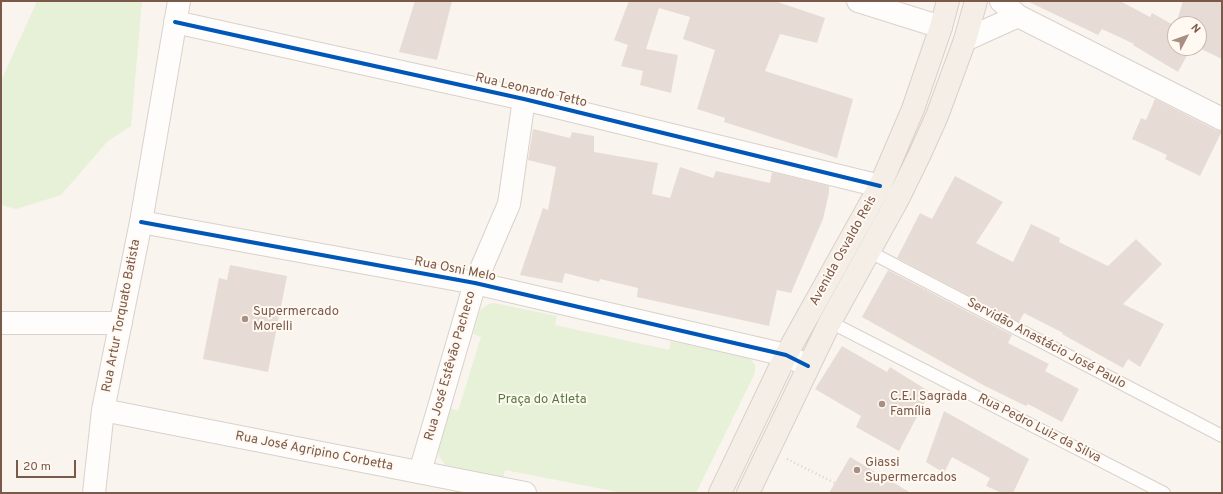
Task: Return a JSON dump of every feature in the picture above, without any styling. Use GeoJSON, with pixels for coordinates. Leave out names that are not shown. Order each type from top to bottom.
{"type":"FeatureCollection","features":[{"type":"Feature","properties":{"kind":"main road","name":"Avenida Osvaldo Reis"},"geometry":{"type":"LineString","coordinates":[[720,493],[786,355],[880,186],[914,109],[941,28],[948,1]]}},
{"type":"Feature","properties":{"kind":"main road","name":"Avenida Osvaldo Reis"},"geometry":{"type":"LineString","coordinates":[[748,493],[830,322],[870,252],[919,156],[937,116],[965,40],[976,1]]}},
{"type":"Feature","properties":{"kind":"street"},"geometry":{"type":"LineString","coordinates":[[858,1],[941,28]]}},
{"type":"Feature","properties":{"kind":"street"},"geometry":{"type":"LineString","coordinates":[[1001,1],[1018,16],[1222,119]]}},
{"type":"Feature","properties":{"kind":"street","name":"Rua Leonardo Tetto"},"geometry":{"type":"LineString","coordinates":[[177,11],[524,99],[880,186]]}},
{"type":"Feature","properties":{"kind":"street","name":"Rua Artur Torquato Batista"},"geometry":{"type":"LineString","coordinates":[[94,493],[103,410],[141,222],[177,11]]}},
{"type":"Feature","properties":{"kind":"street"},"geometry":{"type":"LineString","coordinates":[[965,40],[1018,16]]}},
{"type":"Feature","properties":{"kind":"street","name":"Rua José Estêvão Pacheco"},"geometry":{"type":"LineString","coordinates":[[420,472],[475,283],[509,204],[524,99]]}},
{"type":"Feature","properties":{"kind":"street","name":"Rua Osni Melo"},"geometry":{"type":"LineString","coordinates":[[141,222],[475,283],[786,355],[808,366]]}},
{"type":"Feature","properties":{"kind":"street"},"geometry":{"type":"LineString","coordinates":[[1,323],[121,323]]}},
{"type":"Feature","properties":{"kind":"street","name":"Rua José Agripino Corbetta"},"geometry":{"type":"LineString","coordinates":[[103,410],[525,493]]}},
{"type":"Feature","properties":{"kind":"lane","name":"Servidão Anastácio José Paulo"},"geometry":{"type":"LineString","coordinates":[[870,252],[1222,436]]}},
{"type":"Feature","properties":{"kind":"lane","name":"Rua Pedro Luiz da Silva"},"geometry":{"type":"LineString","coordinates":[[830,322],[1164,493]]}},
{"type":"Feature","properties":{"kind":"path"},"geometry":{"type":"LineString","coordinates":[[768,449],[835,483]]}},
{"type":"Feature","properties":{"kind":"green space"},"geometry":{"type":"Polygon","coordinates":[[[37,1],[142,1],[131,126],[108,141],[61,195],[16,209],[1,205],[1,81],[37,1]]]}},
{"type":"Feature","properties":{"kind":"green space","name":"Praça do Atleta"},"geometry":{"type":"Polygon","coordinates":[[[494,303],[557,316],[555,325],[669,350],[671,341],[748,358],[752,361],[755,365],[755,373],[696,493],[623,493],[505,470],[503,479],[449,468],[445,465],[439,456],[438,448],[450,408],[458,411],[481,337],[473,334],[480,310],[489,304],[494,303]]]}},
{"type":"Feature","properties":{"kind":"building"},"geometry":{"type":"Polygon","coordinates":[[[415,1],[452,1],[437,60],[399,52],[415,1]]]}},
{"type":"Feature","properties":{"kind":"building"},"geometry":{"type":"Polygon","coordinates":[[[629,1],[775,1],[825,18],[817,43],[780,34],[765,71],[853,99],[837,158],[724,122],[725,118],[697,109],[715,50],[683,39],[690,17],[659,8],[646,49],[678,55],[671,93],[640,85],[643,71],[621,66],[628,45],[614,40],[629,1]]]}},
{"type":"Feature","properties":{"kind":"building"},"geometry":{"type":"Polygon","coordinates":[[[1027,1],[1120,1],[1150,17],[1152,13],[1167,21],[1167,56],[1187,56],[1178,72],[1133,45],[1134,44],[1102,29],[1098,35],[1027,1]]]}},
{"type":"Feature","properties":{"kind":"building"},"geometry":{"type":"Polygon","coordinates":[[[1183,1],[1222,1],[1222,59],[1207,52],[1207,16],[1178,16],[1183,1]]]}},
{"type":"Feature","properties":{"kind":"building"},"geometry":{"type":"Polygon","coordinates":[[[1155,99],[1216,130],[1222,131],[1200,176],[1165,159],[1167,155],[1132,139],[1141,118],[1146,120],[1155,99]]]}},
{"type":"Feature","properties":{"kind":"building"},"geometry":{"type":"Polygon","coordinates":[[[533,129],[570,138],[572,132],[594,136],[594,152],[658,163],[652,194],[670,198],[680,167],[713,178],[716,171],[770,183],[772,172],[829,186],[829,193],[823,219],[791,293],[777,290],[769,326],[637,297],[638,288],[600,279],[599,282],[565,273],[562,283],[520,275],[543,208],[548,210],[556,167],[528,160],[533,129]]]}},
{"type":"Feature","properties":{"kind":"building"},"geometry":{"type":"Polygon","coordinates":[[[955,176],[1003,202],[976,243],[1013,262],[1031,224],[1060,238],[1059,242],[1108,266],[1136,239],[1162,264],[1123,304],[1164,324],[1140,367],[1128,359],[1123,368],[1062,334],[1063,333],[1024,313],[1019,322],[897,258],[920,213],[932,219],[955,176]]]}},
{"type":"Feature","properties":{"kind":"building","name":"Supermercado Morelli"},"geometry":{"type":"Polygon","coordinates":[[[230,265],[287,276],[268,372],[203,359],[219,278],[227,280],[230,265]]]}},
{"type":"Feature","properties":{"kind":"building"},"geometry":{"type":"Polygon","coordinates":[[[888,270],[1012,335],[1008,343],[1049,364],[1045,371],[1079,389],[1062,422],[1028,404],[1026,406],[985,386],[862,317],[888,270]]]}},
{"type":"Feature","properties":{"kind":"building","name":"C.E.I Sagrada Família"},"geometry":{"type":"Polygon","coordinates":[[[842,346],[887,372],[890,367],[930,392],[899,451],[856,427],[861,416],[815,389],[842,346]]]}},
{"type":"Feature","properties":{"kind":"building"},"geometry":{"type":"Polygon","coordinates":[[[944,411],[1029,459],[1013,493],[1002,493],[986,486],[990,478],[952,457],[944,473],[926,462],[944,411]]]}},
{"type":"Feature","properties":{"kind":"building","name":"Giassi Supermercados"},"geometry":{"type":"Polygon","coordinates":[[[850,457],[911,493],[829,493],[850,457]]]}},
{"type":"Feature","properties":{"kind":"cycle path"},"geometry":{"type":"LineString","coordinates":[[175,22],[524,99],[880,186]]}},
{"type":"Feature","properties":{"kind":"cycle path"},"geometry":{"type":"LineString","coordinates":[[141,222],[475,283],[786,355],[808,366]]}},
{"type":"Feature","properties":{"kind":"place","name":"Supermercado Morelli"},"geometry":{"type":"Point","coordinates":[245,319]}},
{"type":"Feature","properties":{"kind":"place","name":"C.E.I Sagrada Família"},"geometry":{"type":"Point","coordinates":[882,404]}},
{"type":"Feature","properties":{"kind":"place","name":"Giassi Supermercados"},"geometry":{"type":"Point","coordinates":[857,470]}}]}
